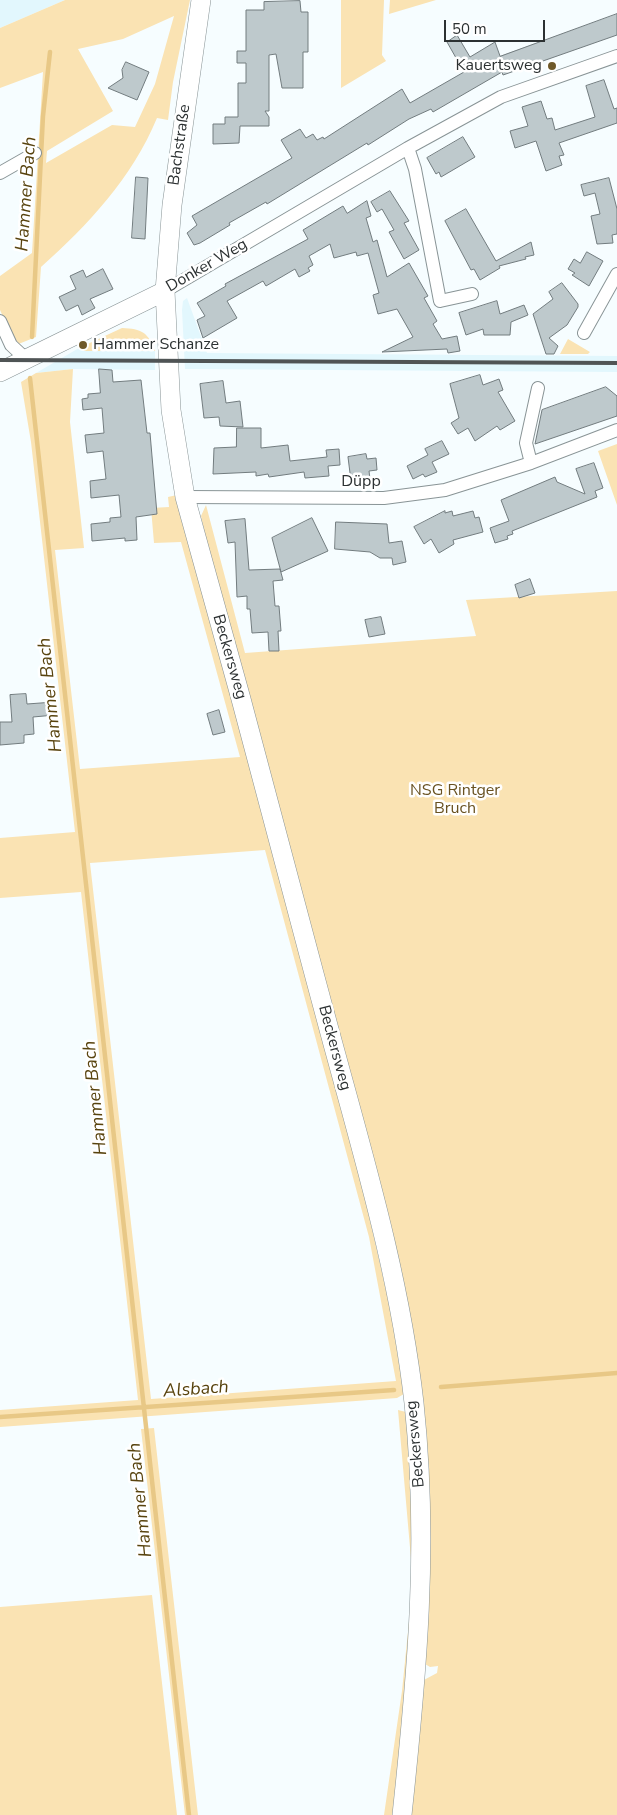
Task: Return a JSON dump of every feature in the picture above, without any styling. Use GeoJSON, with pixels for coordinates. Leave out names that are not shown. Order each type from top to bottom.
{"type":"FeatureCollection","features":[{"type":"Feature","properties":{"kind":"street","name":"Bachstraße"},"geometry":{"type":"LineString","coordinates":[[165,291],[173,196],[201,0]]}},
{"type":"Feature","properties":{"kind":"street","name":"Donker Weg"},"geometry":{"type":"LineString","coordinates":[[0,372],[165,291],[408,148],[501,97],[617,56]]}},
{"type":"Feature","properties":{"kind":"street"},"geometry":{"type":"LineString","coordinates":[[408,148],[415,169],[440,301],[472,294]]}},
{"type":"Feature","properties":{"kind":"street"},"geometry":{"type":"LineString","coordinates":[[0,174],[35,154]]}},
{"type":"Feature","properties":{"kind":"street"},"geometry":{"type":"LineString","coordinates":[[584,333],[617,274]]}},
{"type":"Feature","properties":{"kind":"street","name":"Beckersweg"},"geometry":{"type":"LineString","coordinates":[[165,291],[171,410],[185,497],[370,1182],[406,1349],[414,1402],[420,1475],[422,1568],[416,1676],[402,1815]]}},
{"type":"Feature","properties":{"kind":"street"},"geometry":{"type":"LineString","coordinates":[[0,321],[11,345],[26,359]]}},
{"type":"Feature","properties":{"kind":"street"},"geometry":{"type":"LineString","coordinates":[[531,463],[526,443],[538,388]]}},
{"type":"Feature","properties":{"kind":"street","name":"Düpp"},"geometry":{"type":"LineString","coordinates":[[185,497],[384,498],[445,490],[531,463],[617,430]]}},
{"type":"Feature","properties":{"kind":"shaded area"},"geometry":{"type":"Polygon","coordinates":[[[0,0],[65,0],[0,28],[0,0]]]}},
{"type":"Feature","properties":{"kind":"shaded area"},"geometry":{"type":"Polygon","coordinates":[[[187,298],[207,353],[617,356],[617,372],[185,369],[182,310],[183,301],[187,298]]]}},
{"type":"Feature","properties":{"kind":"shaded area"},"geometry":{"type":"Polygon","coordinates":[[[79,348],[83,351],[155,351],[155,370],[73,369],[36,373],[79,348]]]}},
{"type":"Feature","properties":{"kind":"green space"},"geometry":{"type":"Polygon","coordinates":[[[65,0],[190,0],[173,82],[168,120],[157,118],[147,140],[122,180],[92,217],[41,267],[36,337],[16,345],[0,310],[0,276],[32,253],[43,72],[0,88],[0,28],[65,0]],[[174,16],[123,39],[78,49],[113,111],[47,151],[46,163],[112,125],[135,127],[155,84],[174,16]]]}},
{"type":"Feature","properties":{"kind":"green space"},"geometry":{"type":"Polygon","coordinates":[[[341,0],[384,0],[382,55],[386,61],[341,88],[341,0]]]}},
{"type":"Feature","properties":{"kind":"green space"},"geometry":{"type":"Polygon","coordinates":[[[390,0],[436,0],[389,14],[390,0]]]}},
{"type":"Feature","properties":{"kind":"green space"},"geometry":{"type":"Polygon","coordinates":[[[122,328],[135,329],[143,333],[150,340],[155,351],[83,351],[79,348],[122,328]]]}},
{"type":"Feature","properties":{"kind":"green space"},"geometry":{"type":"Polygon","coordinates":[[[568,339],[590,352],[588,354],[560,354],[568,339]]]}},
{"type":"Feature","properties":{"kind":"green space"},"geometry":{"type":"Polygon","coordinates":[[[73,369],[70,422],[84,548],[55,550],[80,769],[240,757],[181,542],[154,543],[151,508],[169,507],[168,497],[177,495],[355,1154],[391,1312],[404,1394],[397,1398],[0,1427],[0,1410],[138,1400],[81,892],[0,898],[0,838],[75,832],[31,442],[21,382],[36,373],[73,369]],[[265,850],[90,863],[151,1399],[396,1381],[369,1237],[265,850]]]}},
{"type":"Feature","properties":{"kind":"green space"},"geometry":{"type":"Polygon","coordinates":[[[617,444],[617,505],[598,451],[617,444]]]}},
{"type":"Feature","properties":{"kind":"green space","name":"NSG Rintger Bruch"},"geometry":{"type":"Polygon","coordinates":[[[206,505],[245,653],[476,636],[466,600],[617,591],[617,1815],[411,1815],[422,1681],[437,1673],[438,1666],[430,1667],[425,1664],[430,1566],[428,1489],[419,1381],[251,700],[206,540],[201,516],[206,505]]]}},
{"type":"Feature","properties":{"kind":"green space"},"geometry":{"type":"Polygon","coordinates":[[[398,1410],[406,1412],[413,1498],[414,1562],[412,1612],[408,1670],[394,1815],[384,1815],[402,1691],[413,1582],[398,1410]]]}},
{"type":"Feature","properties":{"kind":"green space"},"geometry":{"type":"Polygon","coordinates":[[[154,1428],[198,1815],[185,1815],[141,1429],[154,1428]]]}},
{"type":"Feature","properties":{"kind":"green space"},"geometry":{"type":"Polygon","coordinates":[[[152,1595],[177,1815],[0,1815],[0,1607],[152,1595]]]}},
{"type":"Feature","properties":{"kind":"building"},"geometry":{"type":"Polygon","coordinates":[[[300,1],[301,12],[308,12],[308,52],[303,52],[303,88],[282,88],[276,54],[269,55],[269,111],[265,111],[269,117],[269,126],[240,126],[239,143],[213,144],[213,124],[225,124],[225,117],[238,117],[238,83],[246,83],[246,63],[237,63],[237,51],[246,51],[246,10],[264,10],[264,2],[300,1]]]}},
{"type":"Feature","properties":{"kind":"building"},"geometry":{"type":"Polygon","coordinates":[[[617,14],[617,35],[503,75],[502,72],[433,112],[431,109],[409,119],[267,204],[266,202],[229,223],[230,225],[200,243],[194,245],[187,233],[197,225],[192,216],[292,158],[281,140],[300,129],[306,138],[313,134],[317,140],[323,137],[324,139],[402,89],[410,103],[464,72],[447,42],[457,35],[470,57],[495,42],[500,56],[617,14]]]}},
{"type":"Feature","properties":{"kind":"building"},"geometry":{"type":"Polygon","coordinates":[[[126,62],[149,72],[137,100],[108,88],[123,78],[122,70],[126,62]]]}},
{"type":"Feature","properties":{"kind":"building"},"geometry":{"type":"Polygon","coordinates":[[[604,80],[614,109],[617,108],[617,123],[559,143],[564,155],[559,156],[562,165],[546,171],[536,141],[515,148],[510,131],[528,126],[522,107],[541,101],[547,119],[552,118],[555,130],[595,117],[586,86],[604,80]]]}},
{"type":"Feature","properties":{"kind":"building"},"geometry":{"type":"Polygon","coordinates":[[[463,137],[475,157],[441,177],[439,172],[436,174],[427,158],[463,137]]]}},
{"type":"Feature","properties":{"kind":"building"},"geometry":{"type":"Polygon","coordinates":[[[136,177],[148,178],[145,239],[132,238],[136,177]]]}},
{"type":"Feature","properties":{"kind":"building"},"geometry":{"type":"Polygon","coordinates":[[[609,178],[617,209],[617,234],[612,235],[613,243],[597,244],[591,216],[600,214],[595,193],[584,196],[581,185],[609,178]]]}},
{"type":"Feature","properties":{"kind":"building"},"geometry":{"type":"Polygon","coordinates":[[[390,191],[409,221],[404,223],[419,250],[404,259],[389,232],[394,230],[382,209],[377,212],[371,202],[390,191]]]}},
{"type":"Feature","properties":{"kind":"building"},"geometry":{"type":"Polygon","coordinates":[[[367,201],[371,216],[366,218],[373,242],[377,240],[387,277],[409,263],[428,296],[424,298],[437,321],[433,324],[442,339],[457,336],[460,351],[448,353],[447,349],[382,352],[413,337],[397,309],[378,314],[373,295],[379,293],[368,253],[357,256],[356,252],[334,258],[330,244],[309,256],[313,265],[308,268],[310,271],[299,277],[295,269],[266,286],[263,281],[227,301],[237,318],[203,338],[197,320],[205,316],[197,303],[226,286],[225,284],[308,239],[303,230],[343,206],[347,213],[367,201]]]}},
{"type":"Feature","properties":{"kind":"building"},"geometry":{"type":"Polygon","coordinates":[[[466,209],[496,261],[531,242],[534,255],[499,266],[500,268],[480,280],[474,269],[471,270],[445,221],[466,209]]]}},
{"type":"Feature","properties":{"kind":"building"},"geometry":{"type":"Polygon","coordinates":[[[587,252],[603,261],[589,286],[572,275],[575,273],[568,269],[574,259],[580,263],[587,252]]]}},
{"type":"Feature","properties":{"kind":"building"},"geometry":{"type":"Polygon","coordinates":[[[103,269],[113,289],[90,299],[95,308],[82,315],[78,305],[66,311],[59,297],[76,289],[70,276],[83,270],[86,277],[103,269]]]}},
{"type":"Feature","properties":{"kind":"building"},"geometry":{"type":"Polygon","coordinates":[[[562,283],[578,304],[578,307],[567,325],[549,338],[558,346],[554,354],[546,354],[533,314],[553,299],[549,292],[562,283]]]}},
{"type":"Feature","properties":{"kind":"building"},"geometry":{"type":"Polygon","coordinates":[[[497,301],[500,314],[524,305],[528,315],[511,322],[510,335],[484,335],[483,329],[466,335],[459,313],[497,301]]]}},
{"type":"Feature","properties":{"kind":"building"},"geometry":{"type":"Polygon","coordinates":[[[99,369],[112,370],[113,382],[141,380],[147,433],[150,433],[157,514],[136,517],[137,540],[125,541],[125,538],[92,541],[91,524],[110,522],[110,518],[121,517],[119,495],[91,498],[90,481],[106,479],[103,451],[87,453],[85,435],[104,433],[102,408],[83,410],[82,399],[88,398],[88,394],[100,393],[99,369]]]}},
{"type":"Feature","properties":{"kind":"building"},"geometry":{"type":"Polygon","coordinates":[[[480,375],[483,385],[499,379],[503,390],[498,392],[515,421],[500,430],[497,426],[475,441],[468,428],[458,434],[451,423],[459,418],[450,384],[480,375]]]}},
{"type":"Feature","properties":{"kind":"building"},"geometry":{"type":"Polygon","coordinates":[[[223,381],[226,403],[240,401],[243,427],[220,426],[219,417],[204,418],[200,384],[223,381]]]}},
{"type":"Feature","properties":{"kind":"building"},"geometry":{"type":"Polygon","coordinates":[[[606,387],[617,396],[617,416],[535,444],[542,410],[606,387]]]}},
{"type":"Feature","properties":{"kind":"building"},"geometry":{"type":"Polygon","coordinates":[[[237,428],[261,428],[261,448],[288,445],[290,461],[327,457],[326,450],[339,449],[340,465],[328,466],[329,476],[305,478],[304,472],[269,477],[268,474],[256,476],[256,472],[213,474],[214,448],[236,447],[237,428]]]}},
{"type":"Feature","properties":{"kind":"building"},"geometry":{"type":"Polygon","coordinates":[[[442,441],[449,454],[432,462],[437,472],[425,477],[423,474],[413,479],[407,466],[428,455],[425,449],[442,441]]]}},
{"type":"Feature","properties":{"kind":"building"},"geometry":{"type":"Polygon","coordinates":[[[366,454],[367,459],[376,458],[377,470],[369,471],[370,479],[351,481],[348,457],[366,454]]]}},
{"type":"Feature","properties":{"kind":"building"},"geometry":{"type":"Polygon","coordinates":[[[594,463],[603,488],[595,491],[597,497],[512,531],[513,534],[507,536],[508,539],[495,543],[490,528],[509,521],[501,500],[555,477],[557,482],[585,494],[576,469],[594,463]]]}},
{"type":"Feature","properties":{"kind":"building"},"geometry":{"type":"Polygon","coordinates":[[[445,511],[445,513],[452,511],[453,516],[473,511],[475,518],[479,517],[483,532],[453,540],[454,544],[439,553],[431,539],[424,544],[414,527],[445,511]]]}},
{"type":"Feature","properties":{"kind":"building"},"geometry":{"type":"Polygon","coordinates":[[[312,518],[328,551],[281,572],[272,538],[312,518]]]}},
{"type":"Feature","properties":{"kind":"building"},"geometry":{"type":"Polygon","coordinates":[[[245,519],[249,570],[280,569],[283,580],[273,581],[275,606],[279,606],[281,631],[278,631],[279,651],[269,651],[268,632],[252,633],[250,609],[247,609],[247,596],[237,597],[235,542],[228,543],[225,521],[245,519]]]}},
{"type":"Feature","properties":{"kind":"building"},"geometry":{"type":"Polygon","coordinates":[[[336,522],[387,524],[389,543],[402,541],[406,562],[393,565],[392,558],[380,558],[370,552],[335,549],[336,522]]]}},
{"type":"Feature","properties":{"kind":"building"},"geometry":{"type":"Polygon","coordinates":[[[530,579],[535,593],[519,598],[515,585],[530,579]]]}},
{"type":"Feature","properties":{"kind":"building"},"geometry":{"type":"Polygon","coordinates":[[[381,617],[385,634],[369,637],[365,620],[381,617]]]}},
{"type":"Feature","properties":{"kind":"building"},"geometry":{"type":"Polygon","coordinates":[[[26,694],[27,704],[54,702],[55,715],[33,717],[34,734],[24,735],[24,743],[0,745],[0,722],[12,722],[10,695],[26,694]]]}},
{"type":"Feature","properties":{"kind":"building"},"geometry":{"type":"Polygon","coordinates":[[[219,710],[225,732],[213,735],[207,714],[219,710]]]}},
{"type":"Feature","properties":{"kind":"waterway","name":"Hammer Bach"},"geometry":{"type":"LineString","coordinates":[[32,337],[43,116],[50,52]]}},
{"type":"Feature","properties":{"kind":"waterway","name":"Hammer Bach"},"geometry":{"type":"LineString","coordinates":[[30,378],[189,1815]]}},
{"type":"Feature","properties":{"kind":"waterway","name":"Alsbach"},"geometry":{"type":"LineString","coordinates":[[441,1387],[617,1373]]}},
{"type":"Feature","properties":{"kind":"waterway","name":"Alsbach"},"geometry":{"type":"LineString","coordinates":[[0,1417],[394,1390]]}},
{"type":"Feature","properties":{"kind":"railway"},"geometry":{"type":"LineString","coordinates":[[0,360],[617,363]]}},
{"type":"Feature","properties":{"kind":"place","name":"Kauertsweg"},"geometry":{"type":"Point","coordinates":[552,66]}},
{"type":"Feature","properties":{"kind":"place","name":"Hammer Schanze"},"geometry":{"type":"Point","coordinates":[83,345]}}]}
